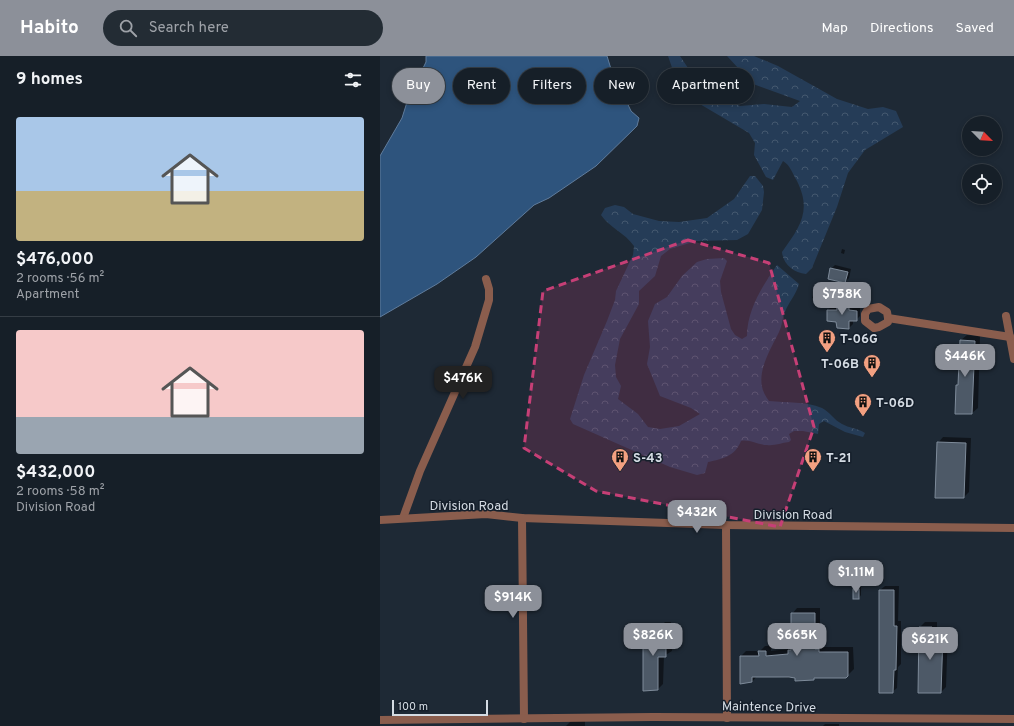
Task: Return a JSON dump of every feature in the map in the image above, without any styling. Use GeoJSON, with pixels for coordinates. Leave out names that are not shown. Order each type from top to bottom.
{"type":"FeatureCollection","features":[{"type":"Feature","properties":{"kind":"street"},"geometry":{"type":"LineString","coordinates":[[403,518],[420,471],[475,348],[489,300],[489,289],[486,279]]}},
{"type":"Feature","properties":{"kind":"street"},"geometry":{"type":"LineString","coordinates":[[1006,316],[1014,358]]}},
{"type":"Feature","properties":{"kind":"street"},"geometry":{"type":"LineString","coordinates":[[888,318],[1010,337]]}},
{"type":"Feature","properties":{"kind":"street","name":"Division Road"},"geometry":{"type":"LineString","coordinates":[[380,520],[486,514],[522,518],[726,525],[1014,528]]}},
{"type":"Feature","properties":{"kind":"street"},"geometry":{"type":"LineString","coordinates":[[522,518],[524,719]]}},
{"type":"Feature","properties":{"kind":"street"},"geometry":{"type":"LineString","coordinates":[[726,525],[727,718]]}},
{"type":"Feature","properties":{"kind":"street","name":"Maintence Drive"},"geometry":{"type":"LineString","coordinates":[[380,720],[727,718],[905,723],[1014,719]]}},
{"type":"Feature","properties":{"kind":"highlighted area"},"geometry":{"type":"Polygon","coordinates":[[[688,240],[769,263],[814,427],[780,527],[596,491],[524,448],[543,291],[688,240]]]}},
{"type":"Feature","properties":{"kind":"green space"},"geometry":{"type":"Polygon","coordinates":[[[668,56],[680,56],[688,68],[672,68],[668,56]]]}},
{"type":"Feature","properties":{"kind":"green space"},"geometry":{"type":"Polygon","coordinates":[[[727,56],[754,56],[778,66],[837,99],[868,109],[883,107],[896,111],[903,127],[865,150],[848,173],[837,207],[812,268],[806,274],[793,270],[784,260],[782,252],[799,226],[804,210],[804,201],[797,181],[790,167],[783,161],[773,180],[766,177],[754,155],[755,143],[749,133],[700,104],[736,104],[740,106],[764,104],[792,107],[800,101],[754,84],[754,68],[738,68],[727,56]]]}},
{"type":"Feature","properties":{"kind":"green space"},"geometry":{"type":"Polygon","coordinates":[[[750,176],[755,176],[763,186],[764,192],[762,210],[748,234],[737,240],[696,241],[670,249],[661,256],[655,276],[639,291],[639,304],[620,339],[615,365],[616,377],[621,386],[618,399],[638,414],[648,427],[660,429],[679,426],[700,414],[691,408],[660,396],[647,364],[650,347],[648,321],[655,304],[667,297],[682,276],[697,262],[707,259],[724,258],[727,261],[720,281],[721,292],[731,329],[735,335],[742,339],[747,336],[750,317],[757,298],[777,265],[799,284],[783,316],[780,330],[764,366],[762,384],[764,393],[769,401],[803,403],[822,408],[842,424],[865,433],[863,437],[845,432],[824,421],[819,424],[818,434],[794,431],[789,434],[791,440],[789,442],[770,445],[741,441],[732,453],[719,460],[708,462],[705,473],[697,475],[670,467],[573,424],[570,419],[584,375],[615,300],[616,291],[633,255],[634,246],[630,241],[608,223],[601,215],[605,208],[615,205],[624,207],[633,214],[659,221],[679,222],[707,218],[734,199],[750,176]]]}},
{"type":"Feature","properties":{"kind":"shaded area"},"geometry":{"type":"Polygon","coordinates":[[[426,56],[607,56],[611,68],[594,68],[594,104],[628,104],[631,111],[639,118],[637,126],[596,166],[549,198],[534,205],[476,257],[437,284],[380,317],[380,156],[402,118],[406,104],[445,104],[445,68],[423,68],[426,62],[426,56]]]}},
{"type":"Feature","properties":{"kind":"building"},"geometry":{"type":"Polygon","coordinates":[[[830,268],[848,272],[845,283],[828,279],[830,268]]]}},
{"type":"Feature","properties":{"kind":"building"},"geometry":{"type":"Polygon","coordinates":[[[836,303],[849,303],[849,310],[857,311],[857,321],[849,321],[849,329],[837,328],[836,322],[827,321],[827,310],[837,310],[836,303]]]}},
{"type":"Feature","properties":{"kind":"building"},"geometry":{"type":"Polygon","coordinates":[[[960,340],[975,341],[972,414],[955,414],[960,340]]]}},
{"type":"Feature","properties":{"kind":"building"},"geometry":{"type":"Polygon","coordinates":[[[937,442],[966,443],[964,498],[935,498],[937,442]]]}},
{"type":"Feature","properties":{"kind":"building"},"geometry":{"type":"Polygon","coordinates":[[[853,589],[859,589],[859,599],[853,599],[853,589]]]}},
{"type":"Feature","properties":{"kind":"building"},"geometry":{"type":"Polygon","coordinates":[[[879,590],[894,590],[894,626],[897,626],[896,670],[894,670],[893,693],[879,693],[879,590]]]}},
{"type":"Feature","properties":{"kind":"building"},"geometry":{"type":"Polygon","coordinates":[[[791,613],[815,613],[815,649],[819,649],[819,652],[848,652],[848,676],[846,678],[814,678],[814,680],[795,681],[795,678],[789,677],[752,677],[752,682],[740,684],[740,656],[759,656],[758,651],[766,651],[766,656],[788,654],[788,650],[791,650],[791,613]]]}},
{"type":"Feature","properties":{"kind":"building"},"geometry":{"type":"Polygon","coordinates":[[[659,627],[666,628],[666,657],[658,657],[658,690],[643,691],[643,632],[659,632],[659,627]]]}},
{"type":"Feature","properties":{"kind":"building"},"geometry":{"type":"Polygon","coordinates":[[[919,627],[932,627],[932,635],[943,635],[941,693],[918,693],[919,627]]]}},
{"type":"Feature","properties":{"kind":"place","name":"T-06G"},"geometry":{"type":"Point","coordinates":[827,353]}},
{"type":"Feature","properties":{"kind":"place","name":"T-06B"},"geometry":{"type":"Point","coordinates":[872,378]}},
{"type":"Feature","properties":{"kind":"place","name":"T-06D"},"geometry":{"type":"Point","coordinates":[863,417]}},
{"type":"Feature","properties":{"kind":"place","name":"S-43"},"geometry":{"type":"Point","coordinates":[620,472]}},
{"type":"Feature","properties":{"kind":"place","name":"T-21"},"geometry":{"type":"Point","coordinates":[813,472]}}]}
